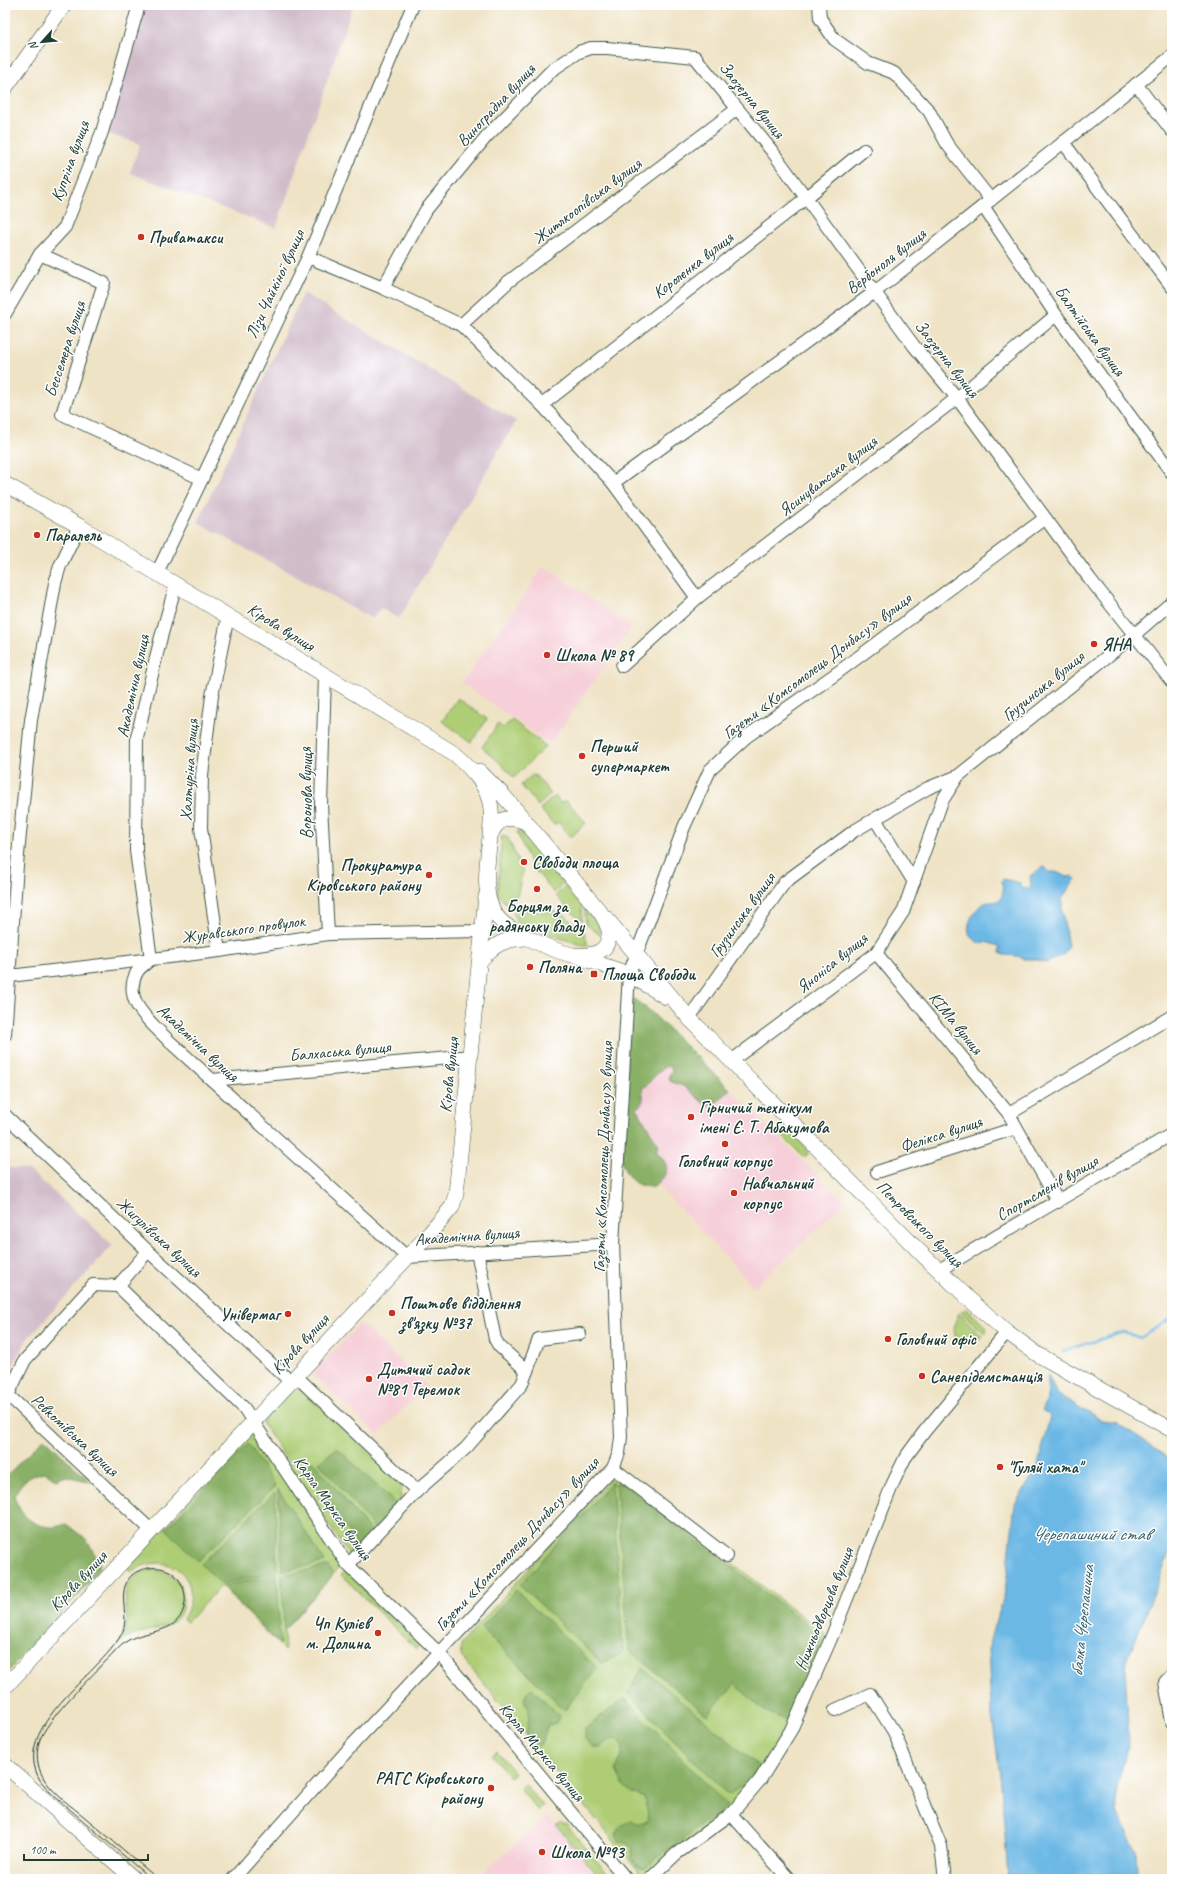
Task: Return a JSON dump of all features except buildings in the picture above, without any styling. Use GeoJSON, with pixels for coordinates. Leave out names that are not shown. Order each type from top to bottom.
{"type":"FeatureCollection","features":[{"type":"Feature","properties":{"kind":"main road"},"geometry":{"type":"LineString","coordinates":[[5,88],[64,5]]}},
{"type":"Feature","properties":{"kind":"main road","name":"Кірова вулиця"},"geometry":{"type":"LineString","coordinates":[[5,484],[176,584],[455,754],[486,776],[601,913],[609,930],[606,945],[601,951],[595,954],[574,955],[527,938],[498,919],[491,908],[486,886]]}},
{"type":"Feature","properties":{"kind":"main road","name":"Кірова вулиця"},"geometry":{"type":"LineString","coordinates":[[5,1687],[254,1422],[430,1233],[452,1207],[455,1200],[471,1056],[480,961],[491,808],[480,780],[455,754]]}},
{"type":"Feature","properties":{"kind":"main road"},"geometry":{"type":"LineString","coordinates":[[490,836],[494,825],[503,819],[519,819],[526,822]]}},
{"type":"Feature","properties":{"kind":"main road"},"geometry":{"type":"LineString","coordinates":[[601,913],[675,1003]]}},
{"type":"Feature","properties":{"kind":"main road","name":"Кірова вулиця"},"geometry":{"type":"LineString","coordinates":[[480,961],[489,949],[501,942],[512,938],[527,938]]}},
{"type":"Feature","properties":{"kind":"main road"},"geometry":{"type":"LineString","coordinates":[[574,955],[629,974],[675,1003]]}},
{"type":"Feature","properties":{"kind":"main road","name":"Петровського вулиця"},"geometry":{"type":"LineString","coordinates":[[675,1003],[939,1270],[1007,1332],[1037,1354],[1070,1374],[1172,1430]]}},
{"type":"Feature","properties":{"kind":"main road"},"geometry":{"type":"LineString","coordinates":[[5,1765],[134,1879]]}},
{"type":"Feature","properties":{"kind":"street","name":"Купріна вулиця"},"geometry":{"type":"LineString","coordinates":[[5,314],[40,254],[65,227],[102,132],[139,5]]}},
{"type":"Feature","properties":{"kind":"street","name":"Лізи Чайкіної вулиця"},"geometry":{"type":"LineString","coordinates":[[156,573],[308,257],[413,5]]}},
{"type":"Feature","properties":{"kind":"street","name":"Балтійська вулиця"},"geometry":{"type":"LineString","coordinates":[[819,5],[820,18],[834,38],[868,63],[894,73],[928,110],[947,144],[987,203],[1056,315],[1172,474]]}},
{"type":"Feature","properties":{"kind":"street","name":"Виноградна вулиця"},"geometry":{"type":"LineString","coordinates":[[383,288],[426,210],[486,137],[552,70],[579,52],[591,48],[607,48],[696,57]]}},
{"type":"Feature","properties":{"kind":"street","name":"Вербоноля вулиця"},"geometry":{"type":"LineString","coordinates":[[613,483],[876,291],[1172,56]]}},
{"type":"Feature","properties":{"kind":"street","name":"Заозерна вулиця"},"geometry":{"type":"LineString","coordinates":[[696,57],[772,151],[876,291],[914,346],[957,398],[1045,518],[1134,635],[1172,682]]}},
{"type":"Feature","properties":{"kind":"street"},"geometry":{"type":"LineString","coordinates":[[1136,84],[1172,131]]}},
{"type":"Feature","properties":{"kind":"street","name":"Житлкоопівська вулиця"},"geometry":{"type":"LineString","coordinates":[[461,326],[508,282],[737,109]]}},
{"type":"Feature","properties":{"kind":"street"},"geometry":{"type":"LineString","coordinates":[[1062,142],[1172,287]]}},
{"type":"Feature","properties":{"kind":"street","name":"Короленка вулиця"},"geometry":{"type":"LineString","coordinates":[[542,405],[806,198],[864,150]]}},
{"type":"Feature","properties":{"kind":"street","name":"Бессемера вулиця"},"geometry":{"type":"LineString","coordinates":[[40,254],[104,283],[62,414],[202,479]]}},
{"type":"Feature","properties":{"kind":"street"},"geometry":{"type":"LineString","coordinates":[[308,257],[383,288],[461,326],[542,405],[613,483],[697,598]]}},
{"type":"Feature","properties":{"kind":"street","name":"Ясинуватська вулиця"},"geometry":{"type":"LineString","coordinates":[[622,666],[697,598],[957,398],[1056,315]]}},
{"type":"Feature","properties":{"kind":"street","name":"Газети «Комсомолець Донбасу» вулиця"},"geometry":{"type":"LineString","coordinates":[[233,1879],[355,1742],[613,1468],[619,1453],[621,1437],[612,1244],[629,974],[635,954],[684,827],[710,770],[746,737],[837,673],[1045,518]]}},
{"type":"Feature","properties":{"kind":"street"},"geometry":{"type":"LineString","coordinates":[[5,1035],[31,720],[60,566],[79,526]]}},
{"type":"Feature","properties":{"kind":"street","name":"Академічна вулиця"},"geometry":{"type":"LineString","coordinates":[[176,584],[161,637],[137,737],[136,851],[151,959],[137,972],[134,983],[133,1001],[144,1016],[212,1080],[407,1257],[612,1244]]}},
{"type":"Feature","properties":{"kind":"street","name":"Грузинська вулиця"},"geometry":{"type":"LineString","coordinates":[[689,1018],[785,882],[854,831],[930,787],[958,776],[1134,635],[1172,602]]}},
{"type":"Feature","properties":{"kind":"street","name":"Халтуріна вулиця"},"geometry":{"type":"LineString","coordinates":[[219,951],[201,828],[202,775],[212,696],[228,616]]}},
{"type":"Feature","properties":{"kind":"street","name":"Воронова вулиця"},"geometry":{"type":"LineString","coordinates":[[325,676],[321,805],[328,934]]}},
{"type":"Feature","properties":{"kind":"street","name":"Яноніса вулиця"},"geometry":{"type":"LineString","coordinates":[[731,1061],[876,953],[903,912],[942,800],[958,776]]}},
{"type":"Feature","properties":{"kind":"street"},"geometry":{"type":"LineString","coordinates":[[930,787],[942,800]]}},
{"type":"Feature","properties":{"kind":"street","name":"Грузинська вулиця"},"geometry":{"type":"LineString","coordinates":[[854,831],[930,787]]}},
{"type":"Feature","properties":{"kind":"street"},"geometry":{"type":"LineString","coordinates":[[875,819],[914,882]]}},
{"type":"Feature","properties":{"kind":"street","name":"Журавського провулок"},"geometry":{"type":"LineString","coordinates":[[10,976],[219,951],[328,934],[482,931]]}},
{"type":"Feature","properties":{"kind":"street","name":"КІМа вулиця"},"geometry":{"type":"LineString","coordinates":[[876,953],[1009,1114],[1058,1202]]}},
{"type":"Feature","properties":{"kind":"street"},"geometry":{"type":"LineString","coordinates":[[1009,1114],[1172,1016]]}},
{"type":"Feature","properties":{"kind":"street","name":"Балхаська вулиця"},"geometry":{"type":"LineString","coordinates":[[212,1080],[471,1056]]}},
{"type":"Feature","properties":{"kind":"street","name":"Жигулівська вулиця"},"geometry":{"type":"LineString","coordinates":[[5,1114],[148,1251],[417,1491]]}},
{"type":"Feature","properties":{"kind":"street","name":"Фелікса вулиця"},"geometry":{"type":"LineString","coordinates":[[877,1172],[1016,1128]]}},
{"type":"Feature","properties":{"kind":"street","name":"Спортсменів вулиця"},"geometry":{"type":"LineString","coordinates":[[939,1270],[1058,1202],[1172,1134]]}},
{"type":"Feature","properties":{"kind":"street"},"geometry":{"type":"LineString","coordinates":[[118,1286],[148,1251]]}},
{"type":"Feature","properties":{"kind":"street"},"geometry":{"type":"LineString","coordinates":[[477,1252],[495,1339],[499,1346],[527,1371]]}},
{"type":"Feature","properties":{"kind":"street","name":"Ревкомівська вулиця"},"geometry":{"type":"LineString","coordinates":[[118,1286],[93,1285],[25,1360],[8,1395],[151,1530]]}},
{"type":"Feature","properties":{"kind":"street","name":"Карла Маркса вулиця"},"geometry":{"type":"LineString","coordinates":[[118,1286],[244,1408],[348,1565],[439,1653],[626,1879]]}},
{"type":"Feature","properties":{"kind":"street","name":"Нижньодворцова вулиця"},"geometry":{"type":"LineString","coordinates":[[650,1879],[676,1854],[731,1814],[760,1780],[791,1730],[832,1636],[893,1483],[905,1458],[924,1432],[1007,1332]]}},
{"type":"Feature","properties":{"kind":"street"},"geometry":{"type":"LineString","coordinates":[[348,1565],[417,1491],[466,1448],[522,1384],[539,1339],[580,1334]]}},
{"type":"Feature","properties":{"kind":"street"},"geometry":{"type":"LineString","coordinates":[[613,1468],[727,1556]]}},
{"type":"Feature","properties":{"kind":"street"},"geometry":{"type":"LineString","coordinates":[[1172,1675],[1165,1682],[1172,1722]]}},
{"type":"Feature","properties":{"kind":"street"},"geometry":{"type":"LineString","coordinates":[[836,1710],[870,1694],[894,1732],[941,1846],[945,1879]]}},
{"type":"Feature","properties":{"kind":"street"},"geometry":{"type":"LineString","coordinates":[[731,1814],[789,1879]]}},
{"type":"Feature","properties":{"kind":"shaded area"},"geometry":{"type":"Polygon","coordinates":[[[143,5],[353,5],[276,228],[130,173],[140,144],[106,133],[143,5]]]}},
{"type":"Feature","properties":{"kind":"shaded area"},"geometry":{"type":"Polygon","coordinates":[[[303,293],[516,421],[399,619],[381,608],[372,619],[198,522],[303,293]]]}},
{"type":"Feature","properties":{"kind":"shaded area","name":"Школа № 89"},"geometry":{"type":"Polygon","coordinates":[[[544,566],[632,627],[550,744],[462,683],[544,566]]]}},
{"type":"Feature","properties":{"kind":"shaded area","name":"Гірничий технікум імені Є. Т. Абакумова"},"geometry":{"type":"Polygon","coordinates":[[[648,1009],[845,1202],[754,1287],[621,1146],[648,1009]]]}},
{"type":"Feature","properties":{"kind":"shaded area"},"geometry":{"type":"Polygon","coordinates":[[[5,1167],[29,1170],[113,1245],[28,1338],[5,1379],[5,1167]]]}},
{"type":"Feature","properties":{"kind":"shaded area","name":"Дитячий садок №81 Теремок"},"geometry":{"type":"Polygon","coordinates":[[[360,1323],[426,1385],[378,1435],[312,1374],[360,1323]]]}},
{"type":"Feature","properties":{"kind":"shaded area","name":"Школа №93"},"geometry":{"type":"Polygon","coordinates":[[[548,1816],[601,1879],[475,1879],[548,1816]]]}},
{"type":"Feature","properties":{"kind":"green space"},"geometry":{"type":"Polygon","coordinates":[[[458,698],[487,719],[472,742],[442,721],[458,698]]]}},
{"type":"Feature","properties":{"kind":"green space"},"geometry":{"type":"Polygon","coordinates":[[[512,720],[546,746],[514,778],[482,747],[498,724],[503,728],[512,720]]]}},
{"type":"Feature","properties":{"kind":"green space"},"geometry":{"type":"Polygon","coordinates":[[[532,775],[536,776],[551,794],[538,806],[521,785],[532,775]]]}},
{"type":"Feature","properties":{"kind":"green space"},"geometry":{"type":"Polygon","coordinates":[[[555,796],[560,803],[567,801],[586,823],[571,837],[558,822],[554,825],[540,809],[555,796]]]}},
{"type":"Feature","properties":{"kind":"green space"},"geometry":{"type":"Polygon","coordinates":[[[520,829],[564,883],[554,893],[531,865],[517,833],[520,829]]]}},
{"type":"Feature","properties":{"kind":"green space"},"geometry":{"type":"Polygon","coordinates":[[[502,835],[508,838],[523,872],[517,896],[506,903],[497,895],[502,835]]]}},
{"type":"Feature","properties":{"kind":"green space"},"geometry":{"type":"Polygon","coordinates":[[[566,886],[581,904],[582,921],[566,907],[556,895],[566,886]]]}},
{"type":"Feature","properties":{"kind":"green space"},"geometry":{"type":"Polygon","coordinates":[[[523,904],[563,914],[584,932],[588,946],[517,923],[513,911],[523,904]]]}},
{"type":"Feature","properties":{"kind":"green space"},"geometry":{"type":"Polygon","coordinates":[[[584,907],[599,926],[600,935],[586,924],[584,907]]]}},
{"type":"Feature","properties":{"kind":"green space"},"geometry":{"type":"Polygon","coordinates":[[[629,996],[648,1009],[730,1089],[714,1105],[708,1107],[685,1087],[670,1081],[669,1075],[672,1071],[671,1067],[667,1066],[642,1089],[643,1100],[637,1109],[659,1145],[656,1151],[664,1161],[667,1169],[666,1173],[654,1187],[642,1186],[634,1182],[622,1164],[629,996]]]}},
{"type":"Feature","properties":{"kind":"green space"},"geometry":{"type":"Polygon","coordinates":[[[785,1130],[788,1130],[807,1149],[808,1153],[805,1158],[780,1134],[785,1130]]]}},
{"type":"Feature","properties":{"kind":"green space"},"geometry":{"type":"Polygon","coordinates":[[[967,1309],[986,1327],[987,1329],[985,1334],[961,1312],[967,1309]]]}},
{"type":"Feature","properties":{"kind":"green space"},"geometry":{"type":"Polygon","coordinates":[[[959,1313],[982,1336],[973,1343],[966,1344],[956,1339],[953,1327],[959,1313]]]}},
{"type":"Feature","properties":{"kind":"green space"},"geometry":{"type":"Polygon","coordinates":[[[294,1387],[305,1392],[400,1481],[402,1488],[400,1503],[350,1557],[262,1422],[294,1387]]]}},
{"type":"Feature","properties":{"kind":"green space"},"geometry":{"type":"Polygon","coordinates":[[[255,1430],[341,1565],[284,1630],[285,1651],[221,1586],[187,1622],[183,1619],[189,1604],[190,1591],[187,1580],[180,1571],[170,1565],[159,1563],[145,1565],[131,1572],[127,1569],[255,1430]]]}},
{"type":"Feature","properties":{"kind":"green space"},"geometry":{"type":"Polygon","coordinates":[[[44,1438],[91,1482],[66,1476],[57,1480],[45,1472],[30,1477],[23,1482],[14,1496],[16,1502],[27,1518],[37,1524],[56,1527],[66,1524],[87,1540],[100,1564],[94,1577],[5,1675],[5,1477],[44,1438]]]}},
{"type":"Feature","properties":{"kind":"green space"},"geometry":{"type":"Polygon","coordinates":[[[248,1444],[275,1486],[198,1561],[166,1529],[248,1444]]]}},
{"type":"Feature","properties":{"kind":"green space"},"geometry":{"type":"Polygon","coordinates":[[[337,1448],[397,1505],[375,1529],[319,1462],[337,1448]]]}},
{"type":"Feature","properties":{"kind":"green space"},"geometry":{"type":"Polygon","coordinates":[[[313,1461],[372,1533],[359,1548],[305,1467],[313,1461]]]}},
{"type":"Feature","properties":{"kind":"green space"},"geometry":{"type":"Polygon","coordinates":[[[610,1479],[623,1480],[824,1633],[826,1640],[784,1733],[752,1784],[717,1821],[670,1852],[644,1874],[641,1874],[462,1657],[460,1649],[462,1643],[610,1479]]]}},
{"type":"Feature","properties":{"kind":"green space"},"geometry":{"type":"Polygon","coordinates":[[[612,1482],[623,1653],[602,1663],[520,1585],[612,1482]]]}},
{"type":"Feature","properties":{"kind":"green space"},"geometry":{"type":"Polygon","coordinates":[[[616,1483],[622,1483],[819,1634],[822,1640],[785,1720],[763,1710],[735,1684],[707,1715],[629,1650],[616,1483]]]}},
{"type":"Feature","properties":{"kind":"green space"},"geometry":{"type":"Polygon","coordinates":[[[278,1489],[325,1562],[282,1571],[278,1489]]]}},
{"type":"Feature","properties":{"kind":"green space"},"geometry":{"type":"Polygon","coordinates":[[[275,1492],[277,1572],[221,1584],[201,1564],[275,1492]]]}},
{"type":"Feature","properties":{"kind":"green space"},"geometry":{"type":"Polygon","coordinates":[[[328,1566],[333,1575],[284,1630],[282,1575],[328,1566]]]}},
{"type":"Feature","properties":{"kind":"green space"},"geometry":{"type":"Polygon","coordinates":[[[148,1570],[166,1573],[176,1581],[183,1593],[181,1611],[178,1618],[172,1623],[134,1635],[118,1644],[126,1627],[127,1618],[125,1594],[127,1587],[130,1581],[137,1575],[148,1570]]]}},
{"type":"Feature","properties":{"kind":"green space"},"geometry":{"type":"Polygon","coordinates":[[[345,1571],[420,1645],[416,1649],[341,1575],[345,1571]]]}},
{"type":"Feature","properties":{"kind":"green space"},"geometry":{"type":"Polygon","coordinates":[[[277,1575],[280,1644],[223,1586],[277,1575]]]}},
{"type":"Feature","properties":{"kind":"green space"},"geometry":{"type":"Polygon","coordinates":[[[516,1590],[597,1668],[565,1710],[481,1628],[516,1590]]]}},
{"type":"Feature","properties":{"kind":"green space"},"geometry":{"type":"Polygon","coordinates":[[[642,1668],[760,1767],[744,1788],[740,1787],[728,1795],[628,1693],[642,1668]]]}},
{"type":"Feature","properties":{"kind":"green space"},"geometry":{"type":"Polygon","coordinates":[[[532,1688],[560,1716],[556,1723],[548,1725],[541,1745],[534,1747],[527,1740],[526,1735],[529,1710],[524,1701],[526,1693],[532,1688]]]}},
{"type":"Feature","properties":{"kind":"green space"},"geometry":{"type":"Polygon","coordinates":[[[624,1698],[727,1806],[644,1868],[637,1866],[631,1858],[633,1847],[627,1842],[619,1841],[616,1835],[620,1827],[626,1823],[631,1821],[635,1824],[639,1824],[647,1821],[648,1814],[644,1798],[626,1788],[616,1770],[622,1755],[623,1745],[618,1739],[613,1738],[601,1747],[593,1747],[585,1739],[585,1729],[624,1698]]]}},
{"type":"Feature","properties":{"kind":"green space"},"geometry":{"type":"Polygon","coordinates":[[[497,1751],[515,1773],[510,1777],[492,1755],[497,1751]]]}},
{"type":"Feature","properties":{"kind":"green space"},"geometry":{"type":"Polygon","coordinates":[[[525,1784],[543,1806],[538,1811],[520,1789],[525,1784]]]}},
{"type":"Feature","properties":{"kind":"green space"},"geometry":{"type":"Polygon","coordinates":[[[560,1823],[567,1825],[612,1879],[601,1879],[556,1825],[560,1823]]]}},
{"type":"Feature","properties":{"kind":"water"},"geometry":{"type":"Polygon","coordinates":[[[1045,867],[1049,872],[1056,872],[1067,877],[1073,876],[1076,879],[1062,898],[1062,909],[1068,947],[1064,954],[1046,963],[1034,959],[1023,959],[1018,956],[1004,955],[1000,953],[1000,946],[985,942],[979,944],[970,935],[970,922],[978,908],[985,903],[1000,899],[1003,890],[1001,881],[1003,879],[1020,883],[1021,889],[1029,888],[1031,885],[1030,876],[1041,868],[1045,867]]]}},
{"type":"Feature","properties":{"kind":"water","name":"Черепашиний став"},"geometry":{"type":"Polygon","coordinates":[[[1048,1375],[1057,1394],[1101,1420],[1116,1422],[1154,1447],[1172,1461],[1172,1543],[1125,1666],[1129,1744],[1117,1786],[1117,1813],[1136,1850],[1137,1873],[1135,1879],[1008,1879],[1001,1783],[991,1709],[988,1650],[1005,1592],[1015,1504],[1037,1469],[1050,1416],[1042,1410],[1048,1398],[1048,1375]]]}},
{"type":"Feature","properties":{"kind":"waterway","name":"балка Черепашина"},"geometry":{"type":"LineString","coordinates":[[1063,1351],[1124,1332],[1140,1338],[1172,1318]]}},
{"type":"Feature","properties":{"kind":"tram line"},"geometry":{"type":"LineString","coordinates":[[151,1879],[52,1794],[40,1780],[34,1760],[36,1741],[46,1721],[78,1684],[110,1651],[121,1635],[125,1620],[124,1589],[127,1582],[132,1575],[143,1569],[161,1568],[172,1572],[184,1589],[185,1603],[182,1614],[177,1621],[170,1626],[162,1630],[135,1637],[127,1641],[119,1648],[71,1698],[46,1728],[38,1745],[37,1755],[41,1773],[49,1786],[61,1798],[158,1879]]}},
{"type":"Feature","properties":{"kind":"place","name":"Приватакси"},"geometry":{"type":"Point","coordinates":[141,237]}},
{"type":"Feature","properties":{"kind":"place","name":"Паралель"},"geometry":{"type":"Point","coordinates":[37,535]}},
{"type":"Feature","properties":{"kind":"place","name":"ЯНА"},"geometry":{"type":"Point","coordinates":[1094,644]}},
{"type":"Feature","properties":{"kind":"place","name":"Школа № 89"},"geometry":{"type":"Point","coordinates":[547,655]}},
{"type":"Feature","properties":{"kind":"place","name":"Перший супермаркет"},"geometry":{"type":"Point","coordinates":[582,756]}},
{"type":"Feature","properties":{"kind":"place","name":"Свободи площа"},"geometry":{"type":"Point","coordinates":[524,862]}},
{"type":"Feature","properties":{"kind":"place","name":"Прокуратура Кіровського району"},"geometry":{"type":"Point","coordinates":[429,875]}},
{"type":"Feature","properties":{"kind":"place","name":"Борцям за радянську владу"},"geometry":{"type":"Point","coordinates":[537,889]}},
{"type":"Feature","properties":{"kind":"place","name":"Поляна"},"geometry":{"type":"Point","coordinates":[530,967]}},
{"type":"Feature","properties":{"kind":"place","name":"Площа Свободи"},"geometry":{"type":"Point","coordinates":[594,974]}},
{"type":"Feature","properties":{"kind":"place","name":"Гірничий технікум імені Є. Т. Абакумова"},"geometry":{"type":"Point","coordinates":[691,1117]}},
{"type":"Feature","properties":{"kind":"place","name":"Головний корпус"},"geometry":{"type":"Point","coordinates":[725,1144]}},
{"type":"Feature","properties":{"kind":"place","name":"Навчальний корпус"},"geometry":{"type":"Point","coordinates":[734,1193]}},
{"type":"Feature","properties":{"kind":"place","name":"Поштове відділення зв'язку №37"},"geometry":{"type":"Point","coordinates":[392,1313]}},
{"type":"Feature","properties":{"kind":"place","name":"Універмаг"},"geometry":{"type":"Point","coordinates":[288,1314]}},
{"type":"Feature","properties":{"kind":"place","name":"Головний офіс"},"geometry":{"type":"Point","coordinates":[888,1339]}},
{"type":"Feature","properties":{"kind":"place","name":"Санепідемстанція"},"geometry":{"type":"Point","coordinates":[922,1376]}},
{"type":"Feature","properties":{"kind":"place","name":"Дитячий садок №81 Теремок"},"geometry":{"type":"Point","coordinates":[369,1379]}},
{"type":"Feature","properties":{"kind":"place","name":"\"Гуляй хата\""},"geometry":{"type":"Point","coordinates":[1000,1467]}},
{"type":"Feature","properties":{"kind":"place","name":"Чп Кулієв м. Долина"},"geometry":{"type":"Point","coordinates":[378,1633]}},
{"type":"Feature","properties":{"kind":"place","name":"РАГС Кіровського району"},"geometry":{"type":"Point","coordinates":[491,1788]}},
{"type":"Feature","properties":{"kind":"place","name":"Школа №93"},"geometry":{"type":"Point","coordinates":[542,1852]}}]}
